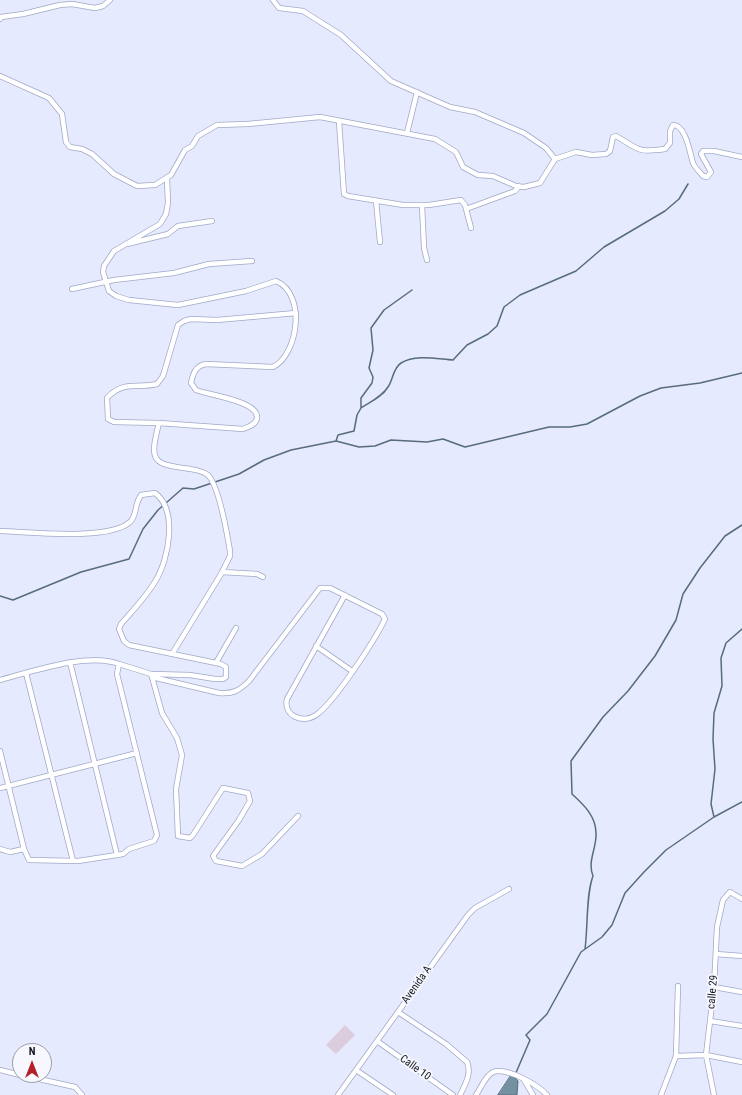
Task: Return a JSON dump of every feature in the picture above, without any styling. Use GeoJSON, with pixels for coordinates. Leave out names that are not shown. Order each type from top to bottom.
{"type":"FeatureCollection","features":[{"type":"Feature","properties":{"kind":"street"},"geometry":{"type":"LineString","coordinates":[[0,19],[9,14],[23,14],[60,5],[72,4],[96,8],[103,6],[110,0]]}},
{"type":"Feature","properties":{"kind":"street"},"geometry":{"type":"LineString","coordinates":[[273,0],[279,8],[303,12],[342,35],[391,81],[450,107],[483,114],[524,133],[546,148],[555,159]]}},
{"type":"Feature","properties":{"kind":"street"},"geometry":{"type":"LineString","coordinates":[[0,76],[49,98],[62,114],[66,142],[68,145],[92,154],[114,174],[137,186],[154,185],[167,178],[171,174],[185,150],[192,146],[198,136],[217,125],[248,124],[306,117],[320,117],[435,139],[456,152],[460,163],[468,171],[478,175],[494,176],[524,187],[540,183],[555,159],[576,152],[592,155],[606,154],[610,151],[613,137],[616,136],[630,146],[646,152],[665,149],[670,143],[670,131],[673,125],[679,128],[690,147],[693,163],[703,176],[707,177],[711,172],[702,158],[701,154],[703,151],[714,151],[742,157]]}},
{"type":"Feature","properties":{"kind":"street"},"geometry":{"type":"LineString","coordinates":[[407,133],[417,92]]}},
{"type":"Feature","properties":{"kind":"street"},"geometry":{"type":"LineString","coordinates":[[339,121],[342,191],[348,196],[403,206],[461,200],[466,208],[470,228]]}},
{"type":"Feature","properties":{"kind":"street"},"geometry":{"type":"LineString","coordinates":[[167,178],[168,203],[166,214],[160,224],[119,246],[104,266],[109,291],[116,296],[129,300],[178,304],[246,291],[276,281],[284,285],[291,294],[296,313],[296,323],[282,362],[278,365],[263,368],[206,364],[201,365],[194,373],[192,383],[196,390],[241,402],[253,409],[257,416],[256,421],[252,425],[243,429],[159,423],[114,422],[108,419],[107,398],[114,390],[130,385],[157,384],[164,376],[178,325],[184,321],[191,319],[216,320],[296,313]]}},
{"type":"Feature","properties":{"kind":"street"},"geometry":{"type":"LineString","coordinates":[[466,208],[515,191],[519,186]]}},
{"type":"Feature","properties":{"kind":"street"},"geometry":{"type":"LineString","coordinates":[[376,201],[380,242]]}},
{"type":"Feature","properties":{"kind":"street"},"geometry":{"type":"LineString","coordinates":[[422,205],[424,248],[427,260]]}},
{"type":"Feature","properties":{"kind":"street"},"geometry":{"type":"LineString","coordinates":[[119,246],[159,237],[185,224],[212,221]]}},
{"type":"Feature","properties":{"kind":"street"},"geometry":{"type":"LineString","coordinates":[[72,288],[174,273],[209,264],[252,261]]}},
{"type":"Feature","properties":{"kind":"street"},"geometry":{"type":"LineString","coordinates":[[159,423],[154,456],[165,466],[196,470],[206,473],[216,488],[230,551],[230,556],[222,572],[172,654]]}},
{"type":"Feature","properties":{"kind":"street"},"geometry":{"type":"LineString","coordinates":[[0,531],[72,533],[115,530],[129,523],[134,518],[136,502],[141,495],[155,493],[165,502],[168,528],[164,561],[156,579],[121,624],[119,629],[124,641],[129,645],[216,662],[226,667],[226,677],[223,679],[151,676]]}},
{"type":"Feature","properties":{"kind":"street"},"geometry":{"type":"LineString","coordinates":[[222,572],[256,574],[263,577]]}},
{"type":"Feature","properties":{"kind":"street"},"geometry":{"type":"LineString","coordinates":[[0,680],[70,662],[111,661],[151,676],[219,693],[230,694],[238,691],[248,681],[320,588],[330,588],[345,595],[382,614],[384,619],[333,697],[316,716],[304,719],[296,718],[289,712],[286,705],[287,699],[345,595]]}},
{"type":"Feature","properties":{"kind":"street"},"geometry":{"type":"LineString","coordinates":[[216,662],[236,628]]}},
{"type":"Feature","properties":{"kind":"street"},"geometry":{"type":"LineString","coordinates":[[316,646],[352,670]]}},
{"type":"Feature","properties":{"kind":"street"},"geometry":{"type":"LineString","coordinates":[[70,662],[117,855]]}},
{"type":"Feature","properties":{"kind":"street"},"geometry":{"type":"LineString","coordinates":[[0,751],[24,849],[31,862],[50,860],[73,861],[106,858],[123,854],[129,849],[154,841],[157,835],[117,674],[119,664]]}},
{"type":"Feature","properties":{"kind":"street"},"geometry":{"type":"LineString","coordinates":[[26,674],[73,861]]}},
{"type":"Feature","properties":{"kind":"street"},"geometry":{"type":"LineString","coordinates":[[151,676],[162,713],[178,738],[182,755],[176,789],[178,836],[190,838],[194,835],[223,788],[248,793],[250,801],[239,820],[213,856],[216,861],[240,867],[262,854],[298,816]]}},
{"type":"Feature","properties":{"kind":"street"},"geometry":{"type":"LineString","coordinates":[[0,788],[137,753]]}},
{"type":"Feature","properties":{"kind":"street"},"geometry":{"type":"LineString","coordinates":[[0,849],[10,852],[24,849]]}},
{"type":"Feature","properties":{"kind":"street","name":"Avenida A"},"geometry":{"type":"LineString","coordinates":[[338,1095],[468,915],[475,908],[509,889]]}},
{"type":"Feature","properties":{"kind":"street","name":"calle 29"},"geometry":{"type":"LineString","coordinates":[[714,1095],[706,1055],[714,987],[717,927],[723,900],[730,892],[742,899]]}},
{"type":"Feature","properties":{"kind":"street"},"geometry":{"type":"LineString","coordinates":[[716,954],[742,956]]}},
{"type":"Feature","properties":{"kind":"street"},"geometry":{"type":"LineString","coordinates":[[661,1095],[676,1056],[678,986]]}},
{"type":"Feature","properties":{"kind":"street"},"geometry":{"type":"LineString","coordinates":[[714,987],[742,992]]}},
{"type":"Feature","properties":{"kind":"street"},"geometry":{"type":"LineString","coordinates":[[398,1012],[446,1044],[467,1062],[469,1066],[468,1080],[460,1095]]}},
{"type":"Feature","properties":{"kind":"street"},"geometry":{"type":"LineString","coordinates":[[710,1021],[742,1026]]}},
{"type":"Feature","properties":{"kind":"street","name":"Calle 10"},"geometry":{"type":"LineString","coordinates":[[377,1041],[453,1095]]}},
{"type":"Feature","properties":{"kind":"street"},"geometry":{"type":"LineString","coordinates":[[676,1056],[706,1055],[742,1062]]}},
{"type":"Feature","properties":{"kind":"street"},"geometry":{"type":"LineString","coordinates":[[0,1070],[12,1073]]}},
{"type":"Feature","properties":{"kind":"street"},"geometry":{"type":"LineString","coordinates":[[356,1070],[393,1095]]}},
{"type":"Feature","properties":{"kind":"street"},"geometry":{"type":"LineString","coordinates":[[476,1095],[488,1076],[493,1072],[518,1076],[538,1086],[547,1095]]}},
{"type":"Feature","properties":{"kind":"street"},"geometry":{"type":"LineString","coordinates":[[524,1080],[533,1095]]}},
{"type":"Feature","properties":{"kind":"street"},"geometry":{"type":"LineString","coordinates":[[52,1082],[74,1087],[82,1095]]}},
{"type":"Feature","properties":{"kind":"shaded area"},"geometry":{"type":"Polygon","coordinates":[[[345,1025],[355,1035],[336,1054],[326,1045],[345,1025]]]}},
{"type":"Feature","properties":{"kind":"water"},"geometry":{"type":"Polygon","coordinates":[[[512,1074],[518,1081],[517,1095],[498,1095],[512,1074]]]}},
{"type":"Feature","properties":{"kind":"waterway"},"geometry":{"type":"LineString","coordinates":[[361,408],[385,391],[390,384],[398,365],[407,360],[420,358],[453,360],[467,345],[488,334],[497,326],[504,307],[520,295],[576,271],[604,247],[665,211],[679,199],[688,184]]}},
{"type":"Feature","properties":{"kind":"waterway"},"geometry":{"type":"LineString","coordinates":[[336,441],[338,435],[354,431],[357,415],[361,408],[361,398],[372,383],[373,377],[369,368],[373,350],[371,328],[384,310],[412,290]]}},
{"type":"Feature","properties":{"kind":"waterway"},"geometry":{"type":"LineString","coordinates":[[0,596],[13,600],[81,572],[129,559],[143,529],[158,510],[183,488],[194,489],[239,474],[264,460],[291,450],[336,441],[359,447],[375,446],[391,440],[427,442],[443,439],[465,447],[549,427],[570,427],[587,424],[640,396],[661,388],[700,383],[742,373]]}},
{"type":"Feature","properties":{"kind":"waterway"},"geometry":{"type":"LineString","coordinates":[[585,949],[588,901],[593,876],[591,865],[596,833],[594,821],[588,811],[572,794],[571,761],[603,717],[628,691],[655,656],[676,620],[683,594],[700,568],[725,536],[742,525]]}},
{"type":"Feature","properties":{"kind":"waterway"},"geometry":{"type":"LineString","coordinates":[[714,817],[711,804],[715,769],[713,739],[714,713],[722,686],[721,658],[726,643],[742,629]]}},
{"type":"Feature","properties":{"kind":"waterway"},"geometry":{"type":"LineString","coordinates":[[515,1075],[530,1040],[526,1035],[547,1014],[581,952],[602,937],[612,925],[625,893],[666,850],[714,817],[742,802]]}}]}
